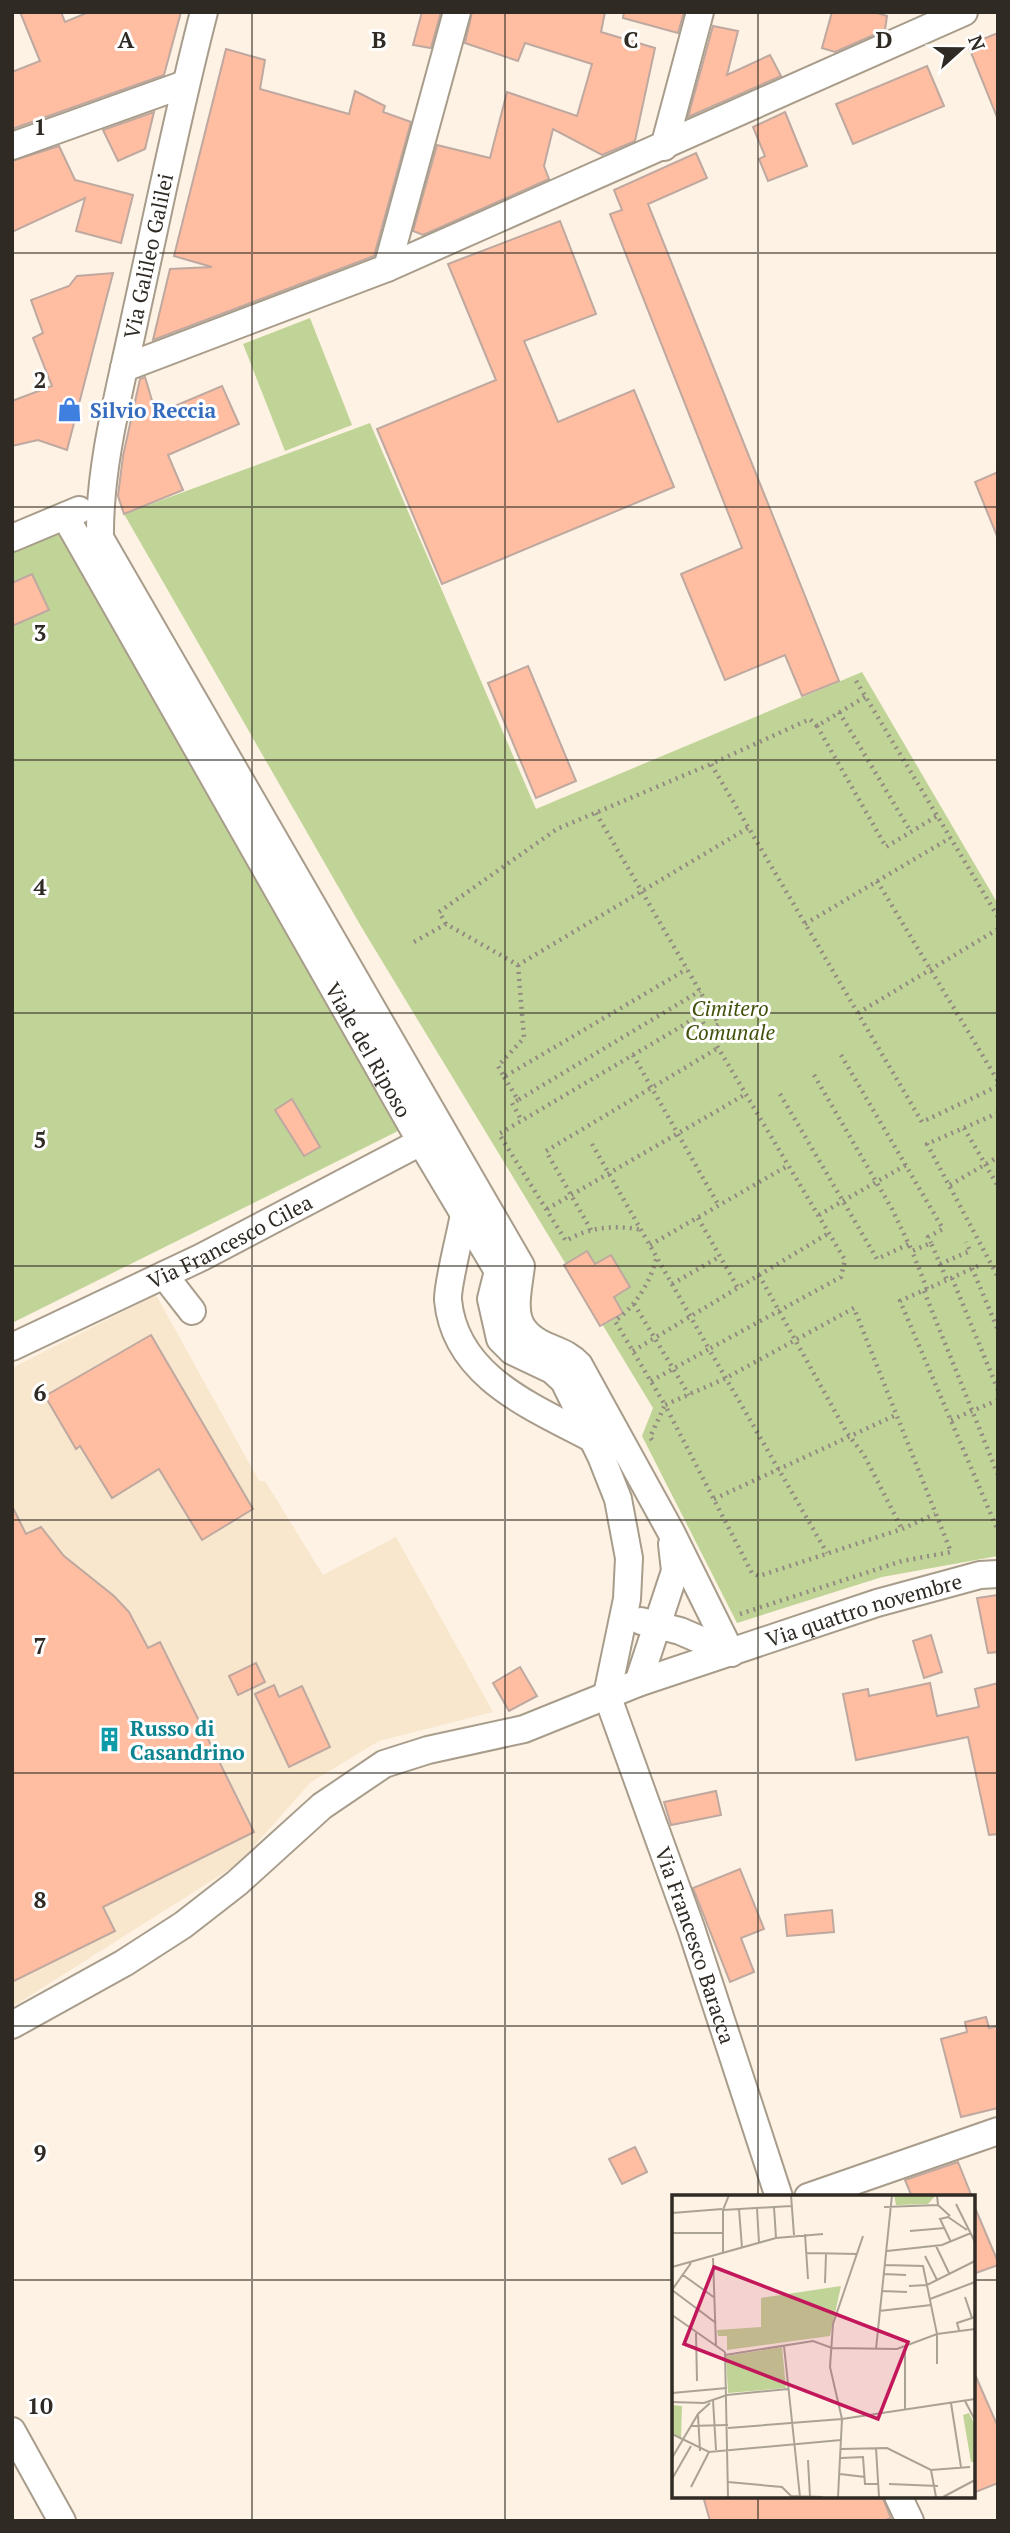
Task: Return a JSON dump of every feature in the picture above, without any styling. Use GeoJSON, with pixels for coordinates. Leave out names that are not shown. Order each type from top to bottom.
{"type":"FeatureCollection","features":[{"type":"Feature","properties":{"kind":"street","name":"Via Galileo Galilei"},"geometry":{"type":"LineString","coordinates":[[100,501],[124,368],[185,84],[204,12]]}},
{"type":"Feature","properties":{"kind":"street"},"geometry":{"type":"LineString","coordinates":[[387,268],[457,12]]}},
{"type":"Feature","properties":{"kind":"street"},"geometry":{"type":"LineString","coordinates":[[664,147],[700,12]]}},
{"type":"Feature","properties":{"kind":"street"},"geometry":{"type":"LineString","coordinates":[[124,368],[387,268],[964,12]]}},
{"type":"Feature","properties":{"kind":"street"},"geometry":{"type":"LineString","coordinates":[[12,146],[185,84]]}},
{"type":"Feature","properties":{"kind":"street"},"geometry":{"type":"LineString","coordinates":[[12,538],[100,501]]}},
{"type":"Feature","properties":{"kind":"street","name":"Viale del Riposo"},"geometry":{"type":"LineString","coordinates":[[100,501],[100,538],[432,1136],[464,1214],[498,1271],[491,1299],[500,1339],[512,1351],[552,1370],[564,1381],[593,1439],[618,1499],[629,1558],[621,1623],[607,1695]]}},
{"type":"Feature","properties":{"kind":"street","name":"Viale del Riposo"},"geometry":{"type":"LineString","coordinates":[[65,516],[432,1136],[521,1266],[515,1308],[522,1327],[535,1341],[572,1357],[579,1365],[671,1532],[731,1653]]}},
{"type":"Feature","properties":{"kind":"street","name":"Via Francesco Cilea"},"geometry":{"type":"LineString","coordinates":[[12,1347],[164,1275],[432,1136]]}},
{"type":"Feature","properties":{"kind":"street"},"geometry":{"type":"LineString","coordinates":[[464,1214],[447,1298],[456,1332],[471,1361],[501,1388],[593,1439]]}},
{"type":"Feature","properties":{"kind":"street"},"geometry":{"type":"LineString","coordinates":[[164,1275],[192,1311]]}},
{"type":"Feature","properties":{"kind":"street","name":"Viale del Riposo"},"geometry":{"type":"LineString","coordinates":[[638,1683],[675,1571],[671,1532]]}},
{"type":"Feature","properties":{"kind":"street","name":"Via quattro novembre"},"geometry":{"type":"LineString","coordinates":[[638,1683],[877,1603],[980,1575],[998,1574]]}},
{"type":"Feature","properties":{"kind":"street"},"geometry":{"type":"LineString","coordinates":[[628,1579],[633,1597],[642,1605],[657,1605],[667,1594]]}},
{"type":"Feature","properties":{"kind":"street"},"geometry":{"type":"LineString","coordinates":[[621,1623],[632,1620],[680,1631],[731,1653]]}},
{"type":"Feature","properties":{"kind":"street"},"geometry":{"type":"LineString","coordinates":[[12,2025],[124,1963],[183,1925],[237,1884],[322,1807],[384,1764],[428,1750],[524,1729],[638,1683]]}},
{"type":"Feature","properties":{"kind":"street","name":"Via Francesco Baracca"},"geometry":{"type":"LineString","coordinates":[[607,1695],[691,1928],[778,2195]]}},
{"type":"Feature","properties":{"kind":"street"},"geometry":{"type":"LineString","coordinates":[[814,2195],[998,2131]]}},
{"type":"Feature","properties":{"kind":"street"},"geometry":{"type":"LineString","coordinates":[[12,2431],[62,2521]]}},
{"type":"Feature","properties":{"kind":"street"},"geometry":{"type":"LineString","coordinates":[[899,2498],[910,2521]]}},
{"type":"Feature","properties":{"kind":"path"},"geometry":{"type":"LineString","coordinates":[[856,681],[998,917]]}},
{"type":"Feature","properties":{"kind":"path"},"geometry":{"type":"LineString","coordinates":[[817,726],[865,696]]}},
{"type":"Feature","properties":{"kind":"path"},"geometry":{"type":"LineString","coordinates":[[839,712],[911,832]]}},
{"type":"Feature","properties":{"kind":"path"},"geometry":{"type":"LineString","coordinates":[[518,965],[446,923],[439,912],[557,829],[810,719],[817,726],[886,847],[937,816]]}},
{"type":"Feature","properties":{"kind":"path"},"geometry":{"type":"LineString","coordinates":[[711,764],[922,1122],[998,1083],[877,881]]}},
{"type":"Feature","properties":{"kind":"path"},"geometry":{"type":"LineString","coordinates":[[596,813],[719,1024],[708,1031]]}},
{"type":"Feature","properties":{"kind":"path"},"geometry":{"type":"LineString","coordinates":[[518,965],[748,828]]}},
{"type":"Feature","properties":{"kind":"path"},"geometry":{"type":"LineString","coordinates":[[805,924],[950,838]]}},
{"type":"Feature","properties":{"kind":"path"},"geometry":{"type":"LineString","coordinates":[[414,942],[446,923]]}},
{"type":"Feature","properties":{"kind":"path"},"geometry":{"type":"LineString","coordinates":[[858,1013],[998,929]]}},
{"type":"Feature","properties":{"kind":"path"},"geometry":{"type":"LineString","coordinates":[[518,965],[524,1038],[498,1066],[518,1100]]}},
{"type":"Feature","properties":{"kind":"path"},"geometry":{"type":"LineString","coordinates":[[504,1077],[687,969]]}},
{"type":"Feature","properties":{"kind":"path"},"geometry":{"type":"LineString","coordinates":[[522,1121],[512,1103],[700,992]]}},
{"type":"Feature","properties":{"kind":"path"},"geometry":{"type":"LineString","coordinates":[[642,1230],[623,1227],[591,1230],[566,1241],[499,1134],[699,1016],[845,1260],[841,1277],[652,1381]]}},
{"type":"Feature","properties":{"kind":"path"},"geometry":{"type":"LineString","coordinates":[[591,1230],[546,1151],[718,1048]]}},
{"type":"Feature","properties":{"kind":"path"},"geometry":{"type":"LineString","coordinates":[[633,1055],[719,1206]]}},
{"type":"Feature","properties":{"kind":"path"},"geometry":{"type":"LineString","coordinates":[[841,1055],[943,1229],[928,1237],[950,1279],[998,1390]]}},
{"type":"Feature","properties":{"kind":"path"},"geometry":{"type":"LineString","coordinates":[[814,1075],[909,1244],[998,1475]]}},
{"type":"Feature","properties":{"kind":"path"},"geometry":{"type":"LineString","coordinates":[[547,1209],[746,1094]]}},
{"type":"Feature","properties":{"kind":"path"},"geometry":{"type":"LineString","coordinates":[[780,1094],[877,1259],[909,1244]]}},
{"type":"Feature","properties":{"kind":"path"},"geometry":{"type":"LineString","coordinates":[[998,1114],[927,1144],[988,1261],[995,1265],[998,1278]]}},
{"type":"Feature","properties":{"kind":"path"},"geometry":{"type":"LineString","coordinates":[[964,1128],[998,1186]]}},
{"type":"Feature","properties":{"kind":"path"},"geometry":{"type":"LineString","coordinates":[[592,1143],[827,1553]]}},
{"type":"Feature","properties":{"kind":"path"},"geometry":{"type":"LineString","coordinates":[[950,1185],[998,1157]]}},
{"type":"Feature","properties":{"kind":"path"},"geometry":{"type":"LineString","coordinates":[[650,1245],[789,1165]]}},
{"type":"Feature","properties":{"kind":"path"},"geometry":{"type":"LineString","coordinates":[[819,1215],[906,1165]]}},
{"type":"Feature","properties":{"kind":"path"},"geometry":{"type":"LineString","coordinates":[[698,1218],[738,1288]]}},
{"type":"Feature","properties":{"kind":"path"},"geometry":{"type":"LineString","coordinates":[[633,1351],[829,1233]]}},
{"type":"Feature","properties":{"kind":"path"},"geometry":{"type":"LineString","coordinates":[[940,1264],[970,1251],[966,1242]]}},
{"type":"Feature","properties":{"kind":"path"},"geometry":{"type":"LineString","coordinates":[[912,1251],[931,1243]]}},
{"type":"Feature","properties":{"kind":"path"},"geometry":{"type":"LineString","coordinates":[[657,1256],[654,1268],[634,1303],[615,1321],[666,1405],[752,1573],[759,1576],[902,1529],[935,1514]]}},
{"type":"Feature","properties":{"kind":"path"},"geometry":{"type":"LineString","coordinates":[[672,1284],[719,1256]]}},
{"type":"Feature","properties":{"kind":"path"},"geometry":{"type":"LineString","coordinates":[[998,1330],[975,1267],[900,1301],[998,1531]]}},
{"type":"Feature","properties":{"kind":"path"},"geometry":{"type":"LineString","coordinates":[[759,1275],[851,1438],[864,1455],[902,1529]]}},
{"type":"Feature","properties":{"kind":"path"},"geometry":{"type":"LineString","coordinates":[[634,1303],[689,1395]]}},
{"type":"Feature","properties":{"kind":"path"},"geometry":{"type":"LineString","coordinates":[[656,1449],[650,1437],[666,1405],[726,1378],[854,1308],[951,1552],[902,1561],[740,1615],[734,1603]]}},
{"type":"Feature","properties":{"kind":"path"},"geometry":{"type":"LineString","coordinates":[[951,1420],[998,1400]]}},
{"type":"Feature","properties":{"kind":"path"},"geometry":{"type":"LineString","coordinates":[[714,1499],[896,1415]]}},
{"type":"Feature","properties":{"kind":"shaded area"},"geometry":{"type":"Polygon","coordinates":[[[156,1295],[259,1481],[265,1481],[323,1575],[396,1537],[493,1712],[379,1741],[311,1782],[238,1864],[12,2007],[12,1368],[156,1295]]]}},
{"type":"Feature","properties":{"kind":"green space"},"geometry":{"type":"Polygon","coordinates":[[[310,318],[352,425],[285,451],[243,344],[310,318]]]}},
{"type":"Feature","properties":{"kind":"green space","name":"Cimitero Comunale"},"geometry":{"type":"Polygon","coordinates":[[[370,423],[536,809],[862,672],[998,904],[998,1556],[882,1577],[737,1623],[642,1436],[653,1408],[362,928],[124,514],[370,423]]]}},
{"type":"Feature","properties":{"kind":"green space"},"geometry":{"type":"Polygon","coordinates":[[[58,532],[398,1131],[12,1323],[12,552],[58,532]]]}},
{"type":"Feature","properties":{"kind":"building"},"geometry":{"type":"Polygon","coordinates":[[[20,12],[61,12],[65,22],[89,12],[181,12],[164,75],[12,129],[12,72],[40,61],[20,12]]]}},
{"type":"Feature","properties":{"kind":"building"},"geometry":{"type":"Polygon","coordinates":[[[422,12],[441,12],[431,48],[413,45],[422,12]]]}},
{"type":"Feature","properties":{"kind":"building"},"geometry":{"type":"Polygon","coordinates":[[[472,12],[605,12],[601,32],[655,48],[635,141],[602,155],[553,129],[544,166],[549,179],[423,235],[413,231],[437,145],[490,158],[507,92],[577,116],[592,64],[525,43],[518,61],[465,43],[472,12]]]}},
{"type":"Feature","properties":{"kind":"building"},"geometry":{"type":"Polygon","coordinates":[[[624,12],[684,12],[678,33],[623,18],[624,12]]]}},
{"type":"Feature","properties":{"kind":"building"},"geometry":{"type":"Polygon","coordinates":[[[832,12],[874,12],[887,16],[885,30],[835,52],[822,48],[832,12]]]}},
{"type":"Feature","properties":{"kind":"building"},"geometry":{"type":"Polygon","coordinates":[[[713,26],[738,31],[727,75],[770,55],[781,76],[688,117],[713,26]]]}},
{"type":"Feature","properties":{"kind":"building"},"geometry":{"type":"Polygon","coordinates":[[[998,33],[998,117],[997,117],[968,45],[998,33]]]}},
{"type":"Feature","properties":{"kind":"building"},"geometry":{"type":"Polygon","coordinates":[[[226,49],[265,60],[260,89],[349,114],[355,91],[385,106],[383,112],[411,122],[374,256],[153,340],[170,269],[212,267],[174,256],[226,49]]]}},
{"type":"Feature","properties":{"kind":"building"},"geometry":{"type":"Polygon","coordinates":[[[927,66],[944,106],[853,144],[836,104],[927,66]]]}},
{"type":"Feature","properties":{"kind":"building"},"geometry":{"type":"Polygon","coordinates":[[[154,112],[145,149],[118,161],[103,130],[154,112]]]}},
{"type":"Feature","properties":{"kind":"building"},"geometry":{"type":"Polygon","coordinates":[[[785,112],[807,166],[768,181],[759,159],[765,156],[753,127],[785,112]]]}},
{"type":"Feature","properties":{"kind":"building"},"geometry":{"type":"Polygon","coordinates":[[[59,146],[75,180],[133,195],[121,243],[76,231],[85,198],[12,232],[12,161],[59,146]]]}},
{"type":"Feature","properties":{"kind":"building"},"geometry":{"type":"Polygon","coordinates":[[[696,153],[707,178],[648,204],[839,681],[802,696],[785,655],[725,680],[681,574],[742,548],[610,214],[622,210],[614,190],[696,153]]]}},
{"type":"Feature","properties":{"kind":"building"},"geometry":{"type":"Polygon","coordinates":[[[560,221],[596,314],[524,341],[558,422],[634,390],[674,487],[442,584],[377,429],[496,380],[448,264],[560,221]]]}},
{"type":"Feature","properties":{"kind":"building"},"geometry":{"type":"Polygon","coordinates":[[[113,273],[67,450],[38,440],[12,446],[12,401],[52,386],[33,338],[43,333],[31,300],[69,286],[77,276],[113,273]]]}},
{"type":"Feature","properties":{"kind":"building"},"geometry":{"type":"Polygon","coordinates":[[[145,377],[156,414],[222,386],[239,424],[168,455],[183,490],[124,514],[118,496],[123,456],[140,379],[145,377]]]}},
{"type":"Feature","properties":{"kind":"building"},"geometry":{"type":"Polygon","coordinates":[[[998,472],[998,536],[997,536],[975,482],[998,472]]]}},
{"type":"Feature","properties":{"kind":"building"},"geometry":{"type":"Polygon","coordinates":[[[32,574],[49,610],[12,626],[12,583],[32,574]]]}},
{"type":"Feature","properties":{"kind":"building"},"geometry":{"type":"Polygon","coordinates":[[[528,666],[576,781],[536,798],[488,683],[528,666]]]}},
{"type":"Feature","properties":{"kind":"building"},"geometry":{"type":"Polygon","coordinates":[[[292,1099],[320,1147],[304,1156],[275,1110],[292,1099]]]}},
{"type":"Feature","properties":{"kind":"building"},"geometry":{"type":"Polygon","coordinates":[[[587,1251],[595,1264],[611,1255],[630,1287],[614,1297],[623,1313],[600,1326],[564,1265],[587,1251]]]}},
{"type":"Feature","properties":{"kind":"building"},"geometry":{"type":"Polygon","coordinates":[[[151,1335],[253,1509],[202,1540],[159,1469],[112,1498],[80,1446],[76,1449],[45,1396],[151,1335]]]}},
{"type":"Feature","properties":{"kind":"building","name":"Russo di Casandrino"},"geometry":{"type":"Polygon","coordinates":[[[12,1506],[26,1534],[41,1527],[64,1556],[114,1596],[129,1612],[148,1648],[160,1642],[254,1832],[103,1907],[115,1931],[12,1982],[12,1506]]]}},
{"type":"Feature","properties":{"kind":"building"},"geometry":{"type":"Polygon","coordinates":[[[998,1595],[998,1652],[988,1653],[977,1598],[998,1595]]]}},
{"type":"Feature","properties":{"kind":"building"},"geometry":{"type":"Polygon","coordinates":[[[931,1635],[942,1672],[924,1678],[913,1641],[931,1635]]]}},
{"type":"Feature","properties":{"kind":"building"},"geometry":{"type":"Polygon","coordinates":[[[256,1663],[265,1682],[238,1695],[229,1676],[256,1663]]]}},
{"type":"Feature","properties":{"kind":"building"},"geometry":{"type":"Polygon","coordinates":[[[520,1667],[537,1696],[509,1711],[493,1683],[520,1667]]]}},
{"type":"Feature","properties":{"kind":"building"},"geometry":{"type":"Polygon","coordinates":[[[930,1683],[937,1716],[979,1707],[975,1689],[998,1683],[998,1834],[989,1835],[968,1737],[856,1760],[843,1694],[868,1689],[869,1696],[930,1683]]]}},
{"type":"Feature","properties":{"kind":"building"},"geometry":{"type":"Polygon","coordinates":[[[274,1685],[279,1697],[302,1686],[330,1747],[289,1767],[255,1694],[274,1685]]]}},
{"type":"Feature","properties":{"kind":"building"},"geometry":{"type":"Polygon","coordinates":[[[716,1791],[721,1815],[671,1825],[664,1802],[716,1791]]]}},
{"type":"Feature","properties":{"kind":"building"},"geometry":{"type":"Polygon","coordinates":[[[740,1869],[764,1929],[741,1938],[754,1972],[730,1982],[693,1888],[740,1869]]]}},
{"type":"Feature","properties":{"kind":"building"},"geometry":{"type":"Polygon","coordinates":[[[832,1910],[834,1932],[787,1936],[785,1915],[832,1910]]]}},
{"type":"Feature","properties":{"kind":"building"},"geometry":{"type":"Polygon","coordinates":[[[986,2017],[989,2028],[998,2026],[998,2108],[961,2117],[941,2039],[967,2032],[965,2022],[986,2017]]]}},
{"type":"Feature","properties":{"kind":"building"},"geometry":{"type":"Polygon","coordinates":[[[635,2147],[647,2172],[622,2184],[609,2159],[635,2147]]]}},
{"type":"Feature","properties":{"kind":"building"},"geometry":{"type":"Polygon","coordinates":[[[958,2162],[971,2195],[911,2195],[905,2180],[958,2162]]]}},
{"type":"Feature","properties":{"kind":"building"},"geometry":{"type":"Polygon","coordinates":[[[975,2208],[998,2262],[998,2265],[975,2273],[975,2208]]]}},
{"type":"Feature","properties":{"kind":"building"},"geometry":{"type":"Polygon","coordinates":[[[975,2375],[998,2427],[998,2483],[975,2492],[975,2375]]]}},
{"type":"Feature","properties":{"kind":"building"},"geometry":{"type":"Polygon","coordinates":[[[704,2498],[883,2498],[891,2518],[883,2521],[710,2521],[704,2498]]]}},
{"type":"Feature","properties":{"kind":"place","name":"Silvio Reccia"},"geometry":{"type":"Point","coordinates":[70,410]}},
{"type":"Feature","properties":{"kind":"place","name":"Russo di Casandrino"},"geometry":{"type":"Point","coordinates":[110,1740]}}]}
